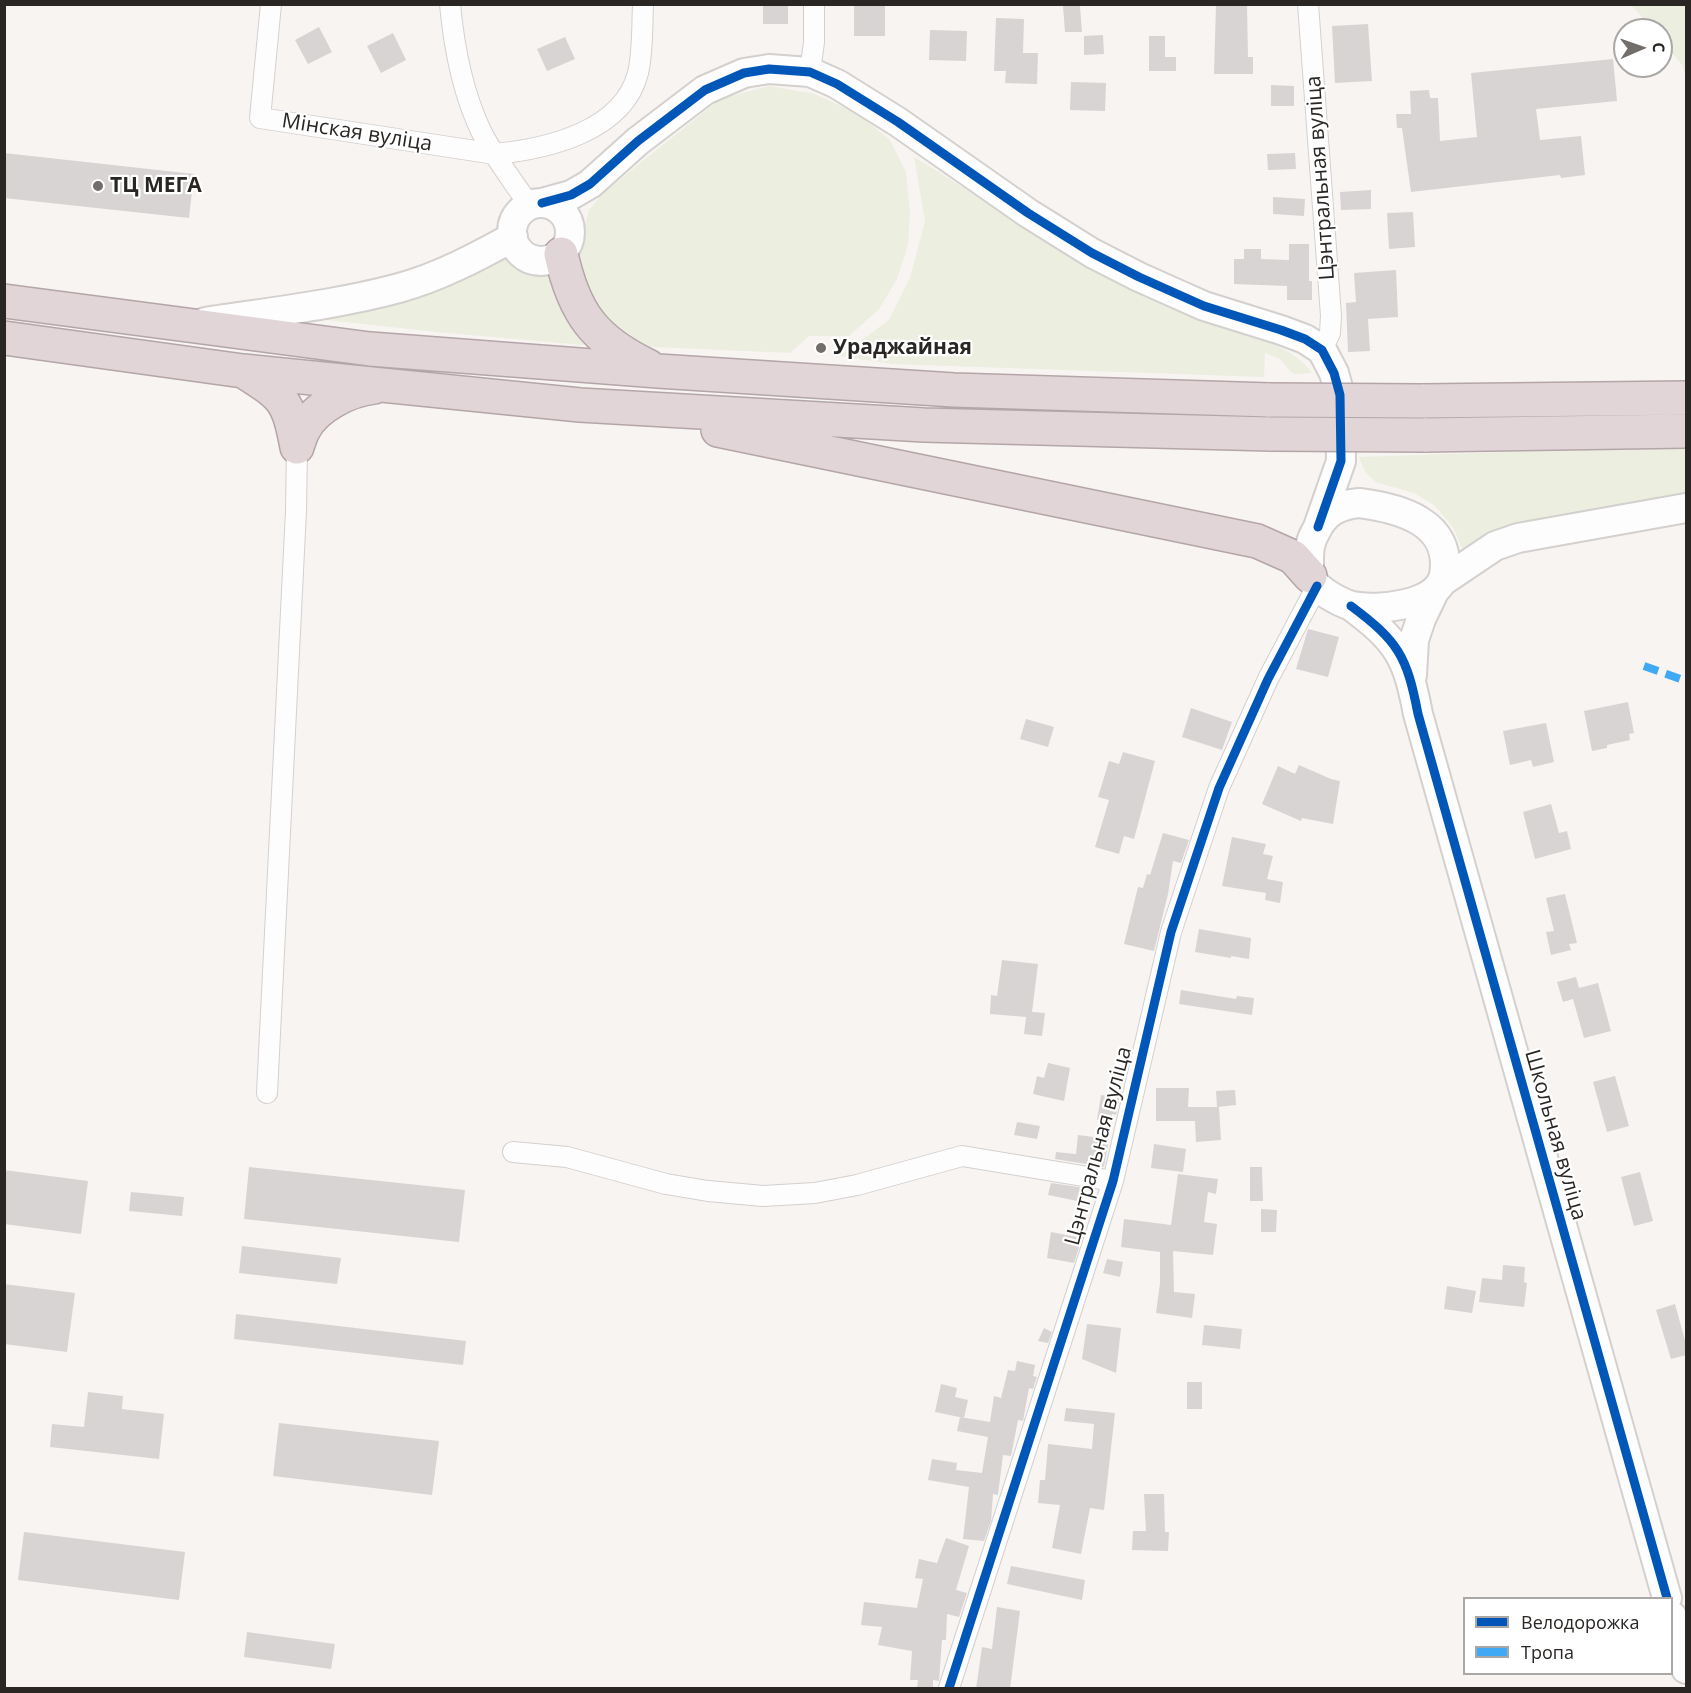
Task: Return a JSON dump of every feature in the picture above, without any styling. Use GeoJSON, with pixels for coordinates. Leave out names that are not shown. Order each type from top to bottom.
{"type":"FeatureCollection","features":[{"type":"Feature","properties":{"kind":"highway"},"geometry":{"type":"LineString","coordinates":[[566,240],[567,280],[586,318],[598,335],[621,353],[658,371]]}},
{"type":"Feature","properties":{"kind":"highway"},"geometry":{"type":"LineString","coordinates":[[4,300],[370,349],[954,390],[1270,400],[1686,398]]}},
{"type":"Feature","properties":{"kind":"highway"},"geometry":{"type":"LineString","coordinates":[[4,338],[243,371],[580,405],[924,425],[1271,434],[1424,435],[1686,431]]}},
{"type":"Feature","properties":{"kind":"highway"},"geometry":{"type":"LineString","coordinates":[[243,371],[275,392],[286,406],[297,447]]}},
{"type":"Feature","properties":{"kind":"highway"},"geometry":{"type":"LineString","coordinates":[[297,447],[304,428],[315,414],[331,403],[367,388],[392,386]]}},
{"type":"Feature","properties":{"kind":"highway"},"geometry":{"type":"LineString","coordinates":[[580,405],[702,426],[1257,541],[1293,556],[1314,581]]}},
{"type":"Feature","properties":{"kind":"street","name":"Мінская вуліца"},"geometry":{"type":"LineString","coordinates":[[271,4],[260,118],[495,154],[529,150],[562,141],[603,120],[621,106],[638,73],[643,4]]}},
{"type":"Feature","properties":{"kind":"street"},"geometry":{"type":"LineString","coordinates":[[450,4],[455,51],[462,79],[482,131],[495,154],[536,204],[552,205],[561,210],[567,218],[566,240]]}},
{"type":"Feature","properties":{"kind":"street"},"geometry":{"type":"LineString","coordinates":[[810,72],[814,42],[814,4]]}},
{"type":"Feature","properties":{"kind":"street","name":"Цэнтральная вуліца"},"geometry":{"type":"LineString","coordinates":[[1308,4],[1331,316],[1330,333],[1322,350]]}},
{"type":"Feature","properties":{"kind":"street"},"geometry":{"type":"LineString","coordinates":[[590,184],[576,207],[566,240],[545,261],[528,258],[515,246],[513,224],[516,216],[536,204],[571,195],[590,184],[647,134],[705,90],[744,73],[769,69],[810,72],[837,84],[898,122],[1028,213],[1092,253],[1204,306],[1305,339],[1322,350],[1334,372],[1340,395],[1341,461],[1344,469],[1356,484],[1374,499],[1415,516],[1428,526],[1438,539],[1444,556],[1445,568],[1421,619],[1414,640],[1412,680]]}},
{"type":"Feature","properties":{"kind":"street"},"geometry":{"type":"LineString","coordinates":[[186,325],[357,298],[402,287],[444,272],[513,237]]}},
{"type":"Feature","properties":{"kind":"street"},"geometry":{"type":"LineString","coordinates":[[267,1093],[296,511],[297,447]]}},
{"type":"Feature","properties":{"kind":"street"},"geometry":{"type":"LineString","coordinates":[[1341,461],[1308,548],[1314,581],[1335,600],[1351,606],[1370,608],[1405,605],[1438,587],[1495,546],[1518,538],[1686,508]]}},
{"type":"Feature","properties":{"kind":"street"},"geometry":{"type":"LineString","coordinates":[[1318,526],[1332,510],[1347,504],[1359,503],[1396,509]]}},
{"type":"Feature","properties":{"kind":"street","name":"Цэнтральная вуліца"},"geometry":{"type":"LineString","coordinates":[[949,1689],[1113,1180],[1171,932],[1219,788],[1268,679],[1299,621],[1314,581]]}},
{"type":"Feature","properties":{"kind":"street"},"geometry":{"type":"LineString","coordinates":[[1351,606],[1380,627],[1398,648],[1412,680]]}},
{"type":"Feature","properties":{"kind":"street","name":"Школьная вуліца"},"geometry":{"type":"LineString","coordinates":[[1412,680],[1425,737],[1665,1597]]}},
{"type":"Feature","properties":{"kind":"street"},"geometry":{"type":"LineString","coordinates":[[513,1152],[567,1157],[666,1184],[763,1196],[815,1193],[868,1182],[963,1156],[1113,1180]]}},
{"type":"Feature","properties":{"kind":"street"},"geometry":{"type":"LineString","coordinates":[[1673,1623],[1686,1669]]}},
{"type":"Feature","properties":{"kind":"shaded area"},"geometry":{"type":"Polygon","coordinates":[[[1631,5],[1686,5],[1686,79],[1683,66],[1673,54],[1673,18],[1643,18],[1631,5]]]}},
{"type":"Feature","properties":{"kind":"shaded area"},"geometry":{"type":"Polygon","coordinates":[[[769,86],[815,94],[858,114],[890,140],[906,172],[910,211],[908,245],[897,279],[879,309],[849,336],[809,336],[790,353],[654,347],[632,342],[605,319],[583,290],[578,266],[589,210],[603,193],[720,99],[769,86]]]}},
{"type":"Feature","properties":{"kind":"shaded area"},"geometry":{"type":"Polygon","coordinates":[[[914,157],[1108,275],[1177,310],[1254,336],[1289,352],[1312,373],[1293,374],[1280,359],[1265,353],[1264,377],[892,364],[840,356],[889,320],[910,278],[925,221],[914,157]]]}},
{"type":"Feature","properties":{"kind":"shaded area"},"geometry":{"type":"Polygon","coordinates":[[[504,257],[529,271],[554,272],[595,346],[308,318],[504,257]]]}},
{"type":"Feature","properties":{"kind":"shaded area"},"geometry":{"type":"Polygon","coordinates":[[[1686,446],[1686,497],[1464,553],[1453,527],[1434,505],[1414,493],[1375,482],[1364,470],[1359,457],[1686,446]]]}},
{"type":"Feature","properties":{"kind":"building"},"geometry":{"type":"Polygon","coordinates":[[[763,4],[788,4],[788,24],[763,24],[763,4]]]}},
{"type":"Feature","properties":{"kind":"building"},"geometry":{"type":"Polygon","coordinates":[[[1216,4],[1247,4],[1248,57],[1253,57],[1253,74],[1214,74],[1216,4]]]}},
{"type":"Feature","properties":{"kind":"building"},"geometry":{"type":"Polygon","coordinates":[[[854,6],[885,6],[885,36],[854,36],[854,6]]]}},
{"type":"Feature","properties":{"kind":"building"},"geometry":{"type":"Polygon","coordinates":[[[1063,6],[1080,6],[1082,32],[1065,32],[1063,6]]]}},
{"type":"Feature","properties":{"kind":"building"},"geometry":{"type":"Polygon","coordinates":[[[996,18],[1024,19],[1023,53],[1038,53],[1037,84],[1005,83],[1006,71],[994,71],[996,18]]]}},
{"type":"Feature","properties":{"kind":"building"},"geometry":{"type":"Polygon","coordinates":[[[1368,24],[1372,81],[1335,83],[1332,26],[1368,24]]]}},
{"type":"Feature","properties":{"kind":"building"},"geometry":{"type":"Polygon","coordinates":[[[319,27],[332,52],[308,64],[295,40],[319,27]]]}},
{"type":"Feature","properties":{"kind":"building"},"geometry":{"type":"Polygon","coordinates":[[[930,30],[967,31],[966,61],[929,60],[930,30]]]}},
{"type":"Feature","properties":{"kind":"building"},"geometry":{"type":"Polygon","coordinates":[[[393,33],[406,60],[381,73],[367,46],[393,33]]]}},
{"type":"Feature","properties":{"kind":"building"},"geometry":{"type":"Polygon","coordinates":[[[1103,35],[1104,54],[1084,55],[1084,36],[1103,35]]]}},
{"type":"Feature","properties":{"kind":"building"},"geometry":{"type":"Polygon","coordinates":[[[1149,36],[1165,36],[1165,57],[1176,57],[1176,71],[1149,71],[1149,36]]]}},
{"type":"Feature","properties":{"kind":"building"},"geometry":{"type":"Polygon","coordinates":[[[565,37],[575,59],[547,71],[537,49],[565,37]]]}},
{"type":"Feature","properties":{"kind":"building"},"geometry":{"type":"Polygon","coordinates":[[[1613,59],[1613,78],[1617,101],[1536,109],[1540,140],[1581,136],[1585,175],[1561,178],[1560,175],[1411,192],[1402,128],[1397,128],[1396,114],[1411,114],[1410,91],[1429,90],[1430,98],[1438,98],[1440,141],[1477,137],[1471,73],[1613,59]]]}},
{"type":"Feature","properties":{"kind":"building"},"geometry":{"type":"Polygon","coordinates":[[[1071,82],[1106,83],[1105,111],[1070,110],[1071,82]]]}},
{"type":"Feature","properties":{"kind":"building"},"geometry":{"type":"Polygon","coordinates":[[[1271,85],[1294,86],[1294,106],[1271,106],[1271,85]]]}},
{"type":"Feature","properties":{"kind":"building","name":"ТЦ МЕГА"},"geometry":{"type":"Polygon","coordinates":[[[4,153],[194,174],[189,218],[4,198],[4,153]]]}},
{"type":"Feature","properties":{"kind":"building"},"geometry":{"type":"Polygon","coordinates":[[[1295,153],[1296,169],[1268,170],[1267,154],[1295,153]]]}},
{"type":"Feature","properties":{"kind":"building"},"geometry":{"type":"Polygon","coordinates":[[[1371,190],[1371,209],[1341,210],[1340,192],[1371,190]]]}},
{"type":"Feature","properties":{"kind":"building"},"geometry":{"type":"Polygon","coordinates":[[[1273,197],[1305,199],[1304,216],[1273,214],[1273,197]]]}},
{"type":"Feature","properties":{"kind":"building"},"geometry":{"type":"Polygon","coordinates":[[[1413,212],[1415,247],[1389,249],[1387,213],[1413,212]]]}},
{"type":"Feature","properties":{"kind":"building"},"geometry":{"type":"Polygon","coordinates":[[[1289,244],[1309,244],[1309,281],[1312,281],[1312,300],[1287,300],[1287,286],[1234,284],[1234,259],[1244,259],[1244,249],[1261,249],[1261,259],[1289,260],[1289,244]]]}},
{"type":"Feature","properties":{"kind":"building"},"geometry":{"type":"Polygon","coordinates":[[[1396,270],[1398,317],[1368,319],[1370,351],[1348,352],[1346,303],[1356,302],[1354,273],[1396,270]]]}},
{"type":"Feature","properties":{"kind":"building"},"geometry":{"type":"Polygon","coordinates":[[[1308,629],[1339,637],[1328,677],[1296,669],[1308,629]]]}},
{"type":"Feature","properties":{"kind":"building"},"geometry":{"type":"Polygon","coordinates":[[[1628,702],[1634,733],[1629,734],[1630,740],[1592,751],[1584,711],[1628,702]]]}},
{"type":"Feature","properties":{"kind":"building"},"geometry":{"type":"Polygon","coordinates":[[[1191,708],[1232,722],[1222,750],[1182,737],[1191,708]]]}},
{"type":"Feature","properties":{"kind":"building"},"geometry":{"type":"Polygon","coordinates":[[[1026,719],[1054,727],[1048,747],[1020,739],[1026,719]]]}},
{"type":"Feature","properties":{"kind":"building"},"geometry":{"type":"Polygon","coordinates":[[[1546,723],[1554,762],[1533,767],[1531,760],[1510,765],[1503,731],[1546,723]]]}},
{"type":"Feature","properties":{"kind":"building"},"geometry":{"type":"Polygon","coordinates":[[[1123,752],[1155,761],[1134,839],[1124,836],[1119,854],[1095,847],[1109,800],[1098,797],[1109,761],[1119,764],[1123,752]]]}},
{"type":"Feature","properties":{"kind":"building"},"geometry":{"type":"Polygon","coordinates":[[[1299,765],[1340,781],[1333,824],[1302,818],[1301,821],[1262,804],[1278,766],[1295,774],[1299,765]]]}},
{"type":"Feature","properties":{"kind":"building"},"geometry":{"type":"Polygon","coordinates":[[[1551,804],[1559,833],[1567,831],[1571,849],[1535,859],[1523,812],[1551,804]]]}},
{"type":"Feature","properties":{"kind":"building"},"geometry":{"type":"Polygon","coordinates":[[[1163,833],[1189,840],[1181,863],[1173,861],[1168,894],[1154,951],[1124,944],[1138,887],[1143,888],[1147,874],[1150,875],[1163,833]]]}},
{"type":"Feature","properties":{"kind":"building"},"geometry":{"type":"Polygon","coordinates":[[[1232,837],[1266,844],[1263,854],[1273,856],[1267,879],[1283,882],[1280,903],[1265,900],[1266,893],[1222,886],[1232,837]]]}},
{"type":"Feature","properties":{"kind":"building"},"geometry":{"type":"Polygon","coordinates":[[[1565,894],[1577,943],[1569,944],[1571,950],[1551,955],[1546,932],[1554,931],[1546,898],[1565,894]]]}},
{"type":"Feature","properties":{"kind":"building"},"geometry":{"type":"Polygon","coordinates":[[[1199,929],[1251,938],[1249,959],[1195,952],[1199,929]]]}},
{"type":"Feature","properties":{"kind":"building"},"geometry":{"type":"Polygon","coordinates":[[[1002,960],[1038,964],[1032,1012],[1045,1013],[1042,1036],[1024,1034],[1026,1017],[990,1014],[991,995],[997,996],[1002,960]]]}},
{"type":"Feature","properties":{"kind":"building"},"geometry":{"type":"Polygon","coordinates":[[[1576,977],[1579,988],[1598,983],[1611,1031],[1584,1038],[1573,999],[1563,1002],[1557,982],[1576,977]]]}},
{"type":"Feature","properties":{"kind":"building"},"geometry":{"type":"Polygon","coordinates":[[[1181,990],[1236,999],[1237,996],[1254,998],[1252,1015],[1179,1004],[1181,990]]]}},
{"type":"Feature","properties":{"kind":"building"},"geometry":{"type":"Polygon","coordinates":[[[1048,1063],[1070,1068],[1064,1101],[1033,1094],[1037,1076],[1044,1078],[1048,1063]]]}},
{"type":"Feature","properties":{"kind":"building"},"geometry":{"type":"Polygon","coordinates":[[[1615,1076],[1629,1126],[1607,1132],[1593,1082],[1615,1076]]]}},
{"type":"Feature","properties":{"kind":"building"},"geometry":{"type":"Polygon","coordinates":[[[1156,1088],[1189,1088],[1188,1107],[1219,1107],[1221,1140],[1196,1142],[1195,1121],[1156,1121],[1156,1088]]]}},
{"type":"Feature","properties":{"kind":"building"},"geometry":{"type":"Polygon","coordinates":[[[1235,1090],[1236,1105],[1217,1107],[1216,1091],[1235,1090]]]}},
{"type":"Feature","properties":{"kind":"building"},"geometry":{"type":"Polygon","coordinates":[[[1101,1095],[1120,1098],[1116,1115],[1112,1114],[1112,1120],[1097,1120],[1101,1095]]]}},
{"type":"Feature","properties":{"kind":"building"},"geometry":{"type":"Polygon","coordinates":[[[1017,1122],[1040,1126],[1037,1139],[1014,1135],[1017,1122]]]}},
{"type":"Feature","properties":{"kind":"building"},"geometry":{"type":"Polygon","coordinates":[[[1078,1135],[1109,1139],[1104,1167],[1055,1159],[1056,1152],[1076,1154],[1078,1135]]]}},
{"type":"Feature","properties":{"kind":"building"},"geometry":{"type":"Polygon","coordinates":[[[1154,1144],[1186,1149],[1183,1172],[1151,1168],[1154,1144]]]}},
{"type":"Feature","properties":{"kind":"building"},"geometry":{"type":"Polygon","coordinates":[[[249,1167],[465,1190],[459,1242],[244,1219],[249,1167]]]}},
{"type":"Feature","properties":{"kind":"building"},"geometry":{"type":"Polygon","coordinates":[[[1250,1167],[1262,1167],[1263,1201],[1250,1201],[1250,1167]]]}},
{"type":"Feature","properties":{"kind":"building"},"geometry":{"type":"Polygon","coordinates":[[[4,1170],[88,1181],[81,1234],[4,1224],[4,1170]]]}},
{"type":"Feature","properties":{"kind":"building"},"geometry":{"type":"Polygon","coordinates":[[[1640,1172],[1653,1221],[1634,1226],[1621,1177],[1640,1172]]]}},
{"type":"Feature","properties":{"kind":"building"},"geometry":{"type":"Polygon","coordinates":[[[1178,1174],[1218,1179],[1216,1194],[1208,1192],[1204,1222],[1217,1224],[1213,1255],[1173,1251],[1174,1292],[1195,1294],[1192,1318],[1156,1313],[1160,1283],[1160,1252],[1121,1247],[1124,1219],[1171,1225],[1178,1174]]]}},
{"type":"Feature","properties":{"kind":"building"},"geometry":{"type":"Polygon","coordinates":[[[1051,1183],[1085,1188],[1082,1202],[1048,1195],[1051,1183]]]}},
{"type":"Feature","properties":{"kind":"building"},"geometry":{"type":"Polygon","coordinates":[[[131,1192],[184,1197],[182,1216],[129,1211],[131,1192]]]}},
{"type":"Feature","properties":{"kind":"building"},"geometry":{"type":"Polygon","coordinates":[[[1261,1209],[1277,1210],[1276,1232],[1261,1232],[1261,1209]]]}},
{"type":"Feature","properties":{"kind":"building"},"geometry":{"type":"Polygon","coordinates":[[[1051,1232],[1082,1238],[1074,1263],[1047,1258],[1051,1232]]]}},
{"type":"Feature","properties":{"kind":"building"},"geometry":{"type":"Polygon","coordinates":[[[242,1246],[341,1258],[337,1284],[239,1273],[242,1246]]]}},
{"type":"Feature","properties":{"kind":"building"},"geometry":{"type":"Polygon","coordinates":[[[1107,1259],[1123,1262],[1120,1277],[1103,1273],[1107,1259]]]}},
{"type":"Feature","properties":{"kind":"building"},"geometry":{"type":"Polygon","coordinates":[[[1503,1265],[1525,1267],[1524,1282],[1527,1283],[1524,1307],[1479,1302],[1482,1278],[1502,1280],[1503,1265]]]}},
{"type":"Feature","properties":{"kind":"building"},"geometry":{"type":"Polygon","coordinates":[[[4,1284],[75,1293],[67,1352],[4,1344],[4,1284]]]}},
{"type":"Feature","properties":{"kind":"building"},"geometry":{"type":"Polygon","coordinates":[[[1447,1286],[1476,1291],[1472,1313],[1444,1309],[1447,1286]]]}},
{"type":"Feature","properties":{"kind":"building"},"geometry":{"type":"Polygon","coordinates":[[[1675,1304],[1686,1344],[1686,1355],[1671,1359],[1656,1310],[1675,1304]]]}},
{"type":"Feature","properties":{"kind":"building"},"geometry":{"type":"Polygon","coordinates":[[[236,1314],[466,1341],[463,1365],[234,1339],[236,1314]]]}},
{"type":"Feature","properties":{"kind":"building"},"geometry":{"type":"Polygon","coordinates":[[[1087,1324],[1121,1328],[1116,1373],[1082,1359],[1087,1324]]]}},
{"type":"Feature","properties":{"kind":"building"},"geometry":{"type":"Polygon","coordinates":[[[1204,1325],[1242,1329],[1240,1349],[1202,1345],[1204,1325]]]}},
{"type":"Feature","properties":{"kind":"building"},"geometry":{"type":"Polygon","coordinates":[[[1044,1328],[1052,1332],[1048,1343],[1038,1341],[1044,1328]]]}},
{"type":"Feature","properties":{"kind":"building"},"geometry":{"type":"Polygon","coordinates":[[[1017,1361],[1035,1365],[1033,1376],[1037,1377],[1033,1389],[1029,1388],[1023,1421],[1018,1420],[1011,1456],[1003,1455],[998,1495],[993,1494],[991,1521],[984,1541],[963,1539],[969,1487],[928,1480],[932,1459],[957,1463],[956,1470],[982,1473],[988,1437],[957,1431],[960,1417],[990,1422],[994,1396],[1001,1398],[1008,1370],[1015,1371],[1017,1361]]]}},
{"type":"Feature","properties":{"kind":"building"},"geometry":{"type":"Polygon","coordinates":[[[1187,1382],[1202,1382],[1202,1409],[1187,1409],[1187,1382]]]}},
{"type":"Feature","properties":{"kind":"building"},"geometry":{"type":"Polygon","coordinates":[[[941,1384],[957,1388],[955,1397],[968,1400],[964,1418],[935,1412],[941,1384]]]}},
{"type":"Feature","properties":{"kind":"building"},"geometry":{"type":"Polygon","coordinates":[[[88,1392],[123,1396],[122,1409],[164,1414],[159,1459],[50,1447],[52,1424],[84,1427],[88,1392]]]}},
{"type":"Feature","properties":{"kind":"building"},"geometry":{"type":"Polygon","coordinates":[[[1066,1408],[1115,1413],[1104,1510],[1090,1508],[1081,1554],[1052,1548],[1060,1505],[1038,1503],[1040,1480],[1045,1480],[1048,1444],[1092,1449],[1094,1424],[1064,1421],[1066,1408]]]}},
{"type":"Feature","properties":{"kind":"building"},"geometry":{"type":"Polygon","coordinates":[[[279,1423],[439,1441],[432,1495],[273,1476],[279,1423]]]}},
{"type":"Feature","properties":{"kind":"building"},"geometry":{"type":"Polygon","coordinates":[[[1144,1494],[1164,1494],[1165,1532],[1169,1532],[1168,1551],[1132,1550],[1133,1531],[1146,1531],[1144,1494]]]}},
{"type":"Feature","properties":{"kind":"building"},"geometry":{"type":"Polygon","coordinates":[[[24,1532],[185,1552],[179,1600],[18,1580],[24,1532]]]}},
{"type":"Feature","properties":{"kind":"building"},"geometry":{"type":"Polygon","coordinates":[[[946,1538],[969,1546],[956,1590],[967,1593],[959,1617],[947,1614],[946,1640],[942,1640],[939,1681],[933,1680],[933,1689],[917,1689],[918,1680],[910,1680],[912,1651],[878,1645],[882,1627],[861,1625],[864,1602],[917,1608],[923,1579],[915,1578],[919,1559],[937,1563],[946,1538]]]}},
{"type":"Feature","properties":{"kind":"building"},"geometry":{"type":"Polygon","coordinates":[[[1011,1566],[1085,1580],[1082,1600],[1007,1584],[1011,1566]]]}},
{"type":"Feature","properties":{"kind":"building"},"geometry":{"type":"Polygon","coordinates":[[[997,1607],[1020,1611],[1010,1689],[976,1689],[982,1647],[992,1649],[997,1607]]]}},
{"type":"Feature","properties":{"kind":"building"},"geometry":{"type":"Polygon","coordinates":[[[247,1632],[335,1644],[331,1669],[244,1657],[247,1632]]]}},
{"type":"Feature","properties":{"kind":"marked path"},"geometry":{"type":"LineString","coordinates":[[1644,666],[1686,681]]}},
{"type":"Feature","properties":{"kind":"cycle path"},"geometry":{"type":"LineString","coordinates":[[542,203],[571,195],[590,184],[638,141],[705,90],[744,73],[769,69],[810,72],[837,84],[898,122],[1028,213],[1092,253],[1204,306],[1281,330],[1305,339],[1322,350],[1334,373],[1340,395],[1341,461],[1318,527]]}},
{"type":"Feature","properties":{"kind":"cycle path"},"geometry":{"type":"LineString","coordinates":[[949,1688],[1113,1181],[1171,932],[1219,788],[1268,679],[1317,586]]}},
{"type":"Feature","properties":{"kind":"cycle path"},"geometry":{"type":"LineString","coordinates":[[1351,606],[1390,640],[1398,651],[1410,678],[1418,714],[1667,1597]]}},
{"type":"Feature","properties":{"kind":"place","name":"ТЦ МЕГА"},"geometry":{"type":"Point","coordinates":[98,186]}},
{"type":"Feature","properties":{"kind":"place","name":"Ураджайная"},"geometry":{"type":"Point","coordinates":[821,348]}}]}
